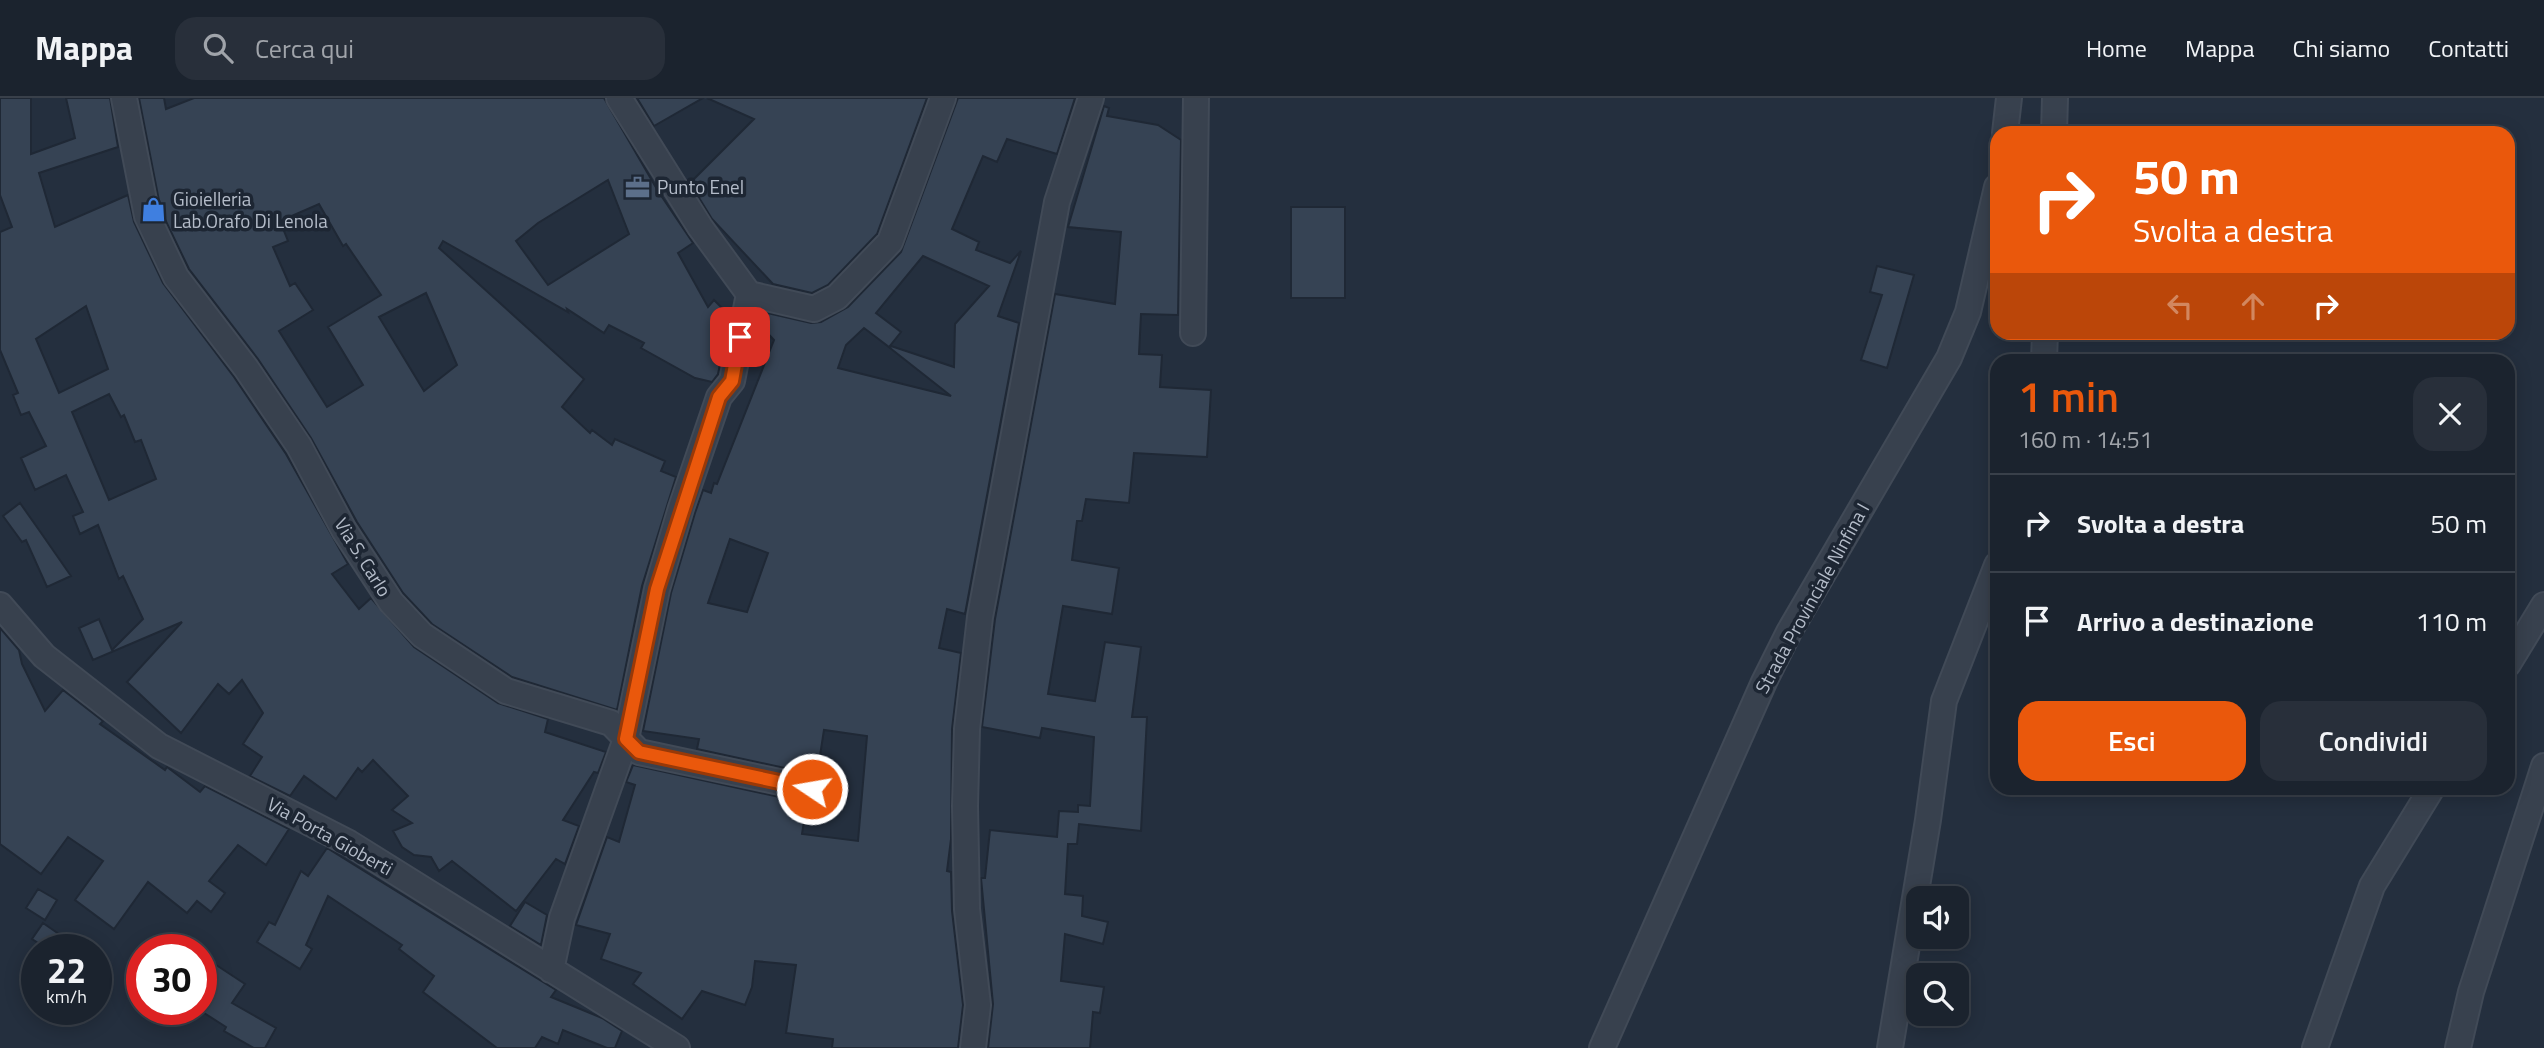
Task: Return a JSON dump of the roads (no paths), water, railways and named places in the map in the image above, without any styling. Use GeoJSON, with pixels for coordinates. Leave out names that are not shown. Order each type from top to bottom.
{"type":"FeatureCollection","features":[{"type":"Feature","properties":{"kind":"street","name":"Via S. Carlo"},"geometry":{"type":"LineString","coordinates":[[124,98],[147,216],[176,277],[246,368],[299,446],[344,530],[391,602],[422,635],[506,691],[611,723],[639,752],[812,789]]}},
{"type":"Feature","properties":{"kind":"street"},"geometry":{"type":"LineString","coordinates":[[619,98],[701,228],[749,294],[814,309],[837,297],[890,242],[943,98]]}},
{"type":"Feature","properties":{"kind":"street"},"geometry":{"type":"LineString","coordinates":[[972,1048],[978,1005],[967,909],[965,806],[967,729],[980,617],[1054,214],[1091,98]]}},
{"type":"Feature","properties":{"kind":"street"},"geometry":{"type":"LineString","coordinates":[[1193,333],[1196,98]]}},
{"type":"Feature","properties":{"kind":"street"},"geometry":{"type":"LineString","coordinates":[[2006,126],[2009,98]]}},
{"type":"Feature","properties":{"kind":"street"},"geometry":{"type":"LineString","coordinates":[[2054,126],[2055,98]]}},
{"type":"Feature","properties":{"kind":"street","name":"Strada Provinciale Ninfina I"},"geometry":{"type":"LineString","coordinates":[[1602,1048],[1764,682],[1789,632],[1950,358],[1968,312],[1990,217]]}},
{"type":"Feature","properties":{"kind":"street"},"geometry":{"type":"LineString","coordinates":[[551,970],[562,918],[626,739],[657,589],[719,397],[732,381],[749,294]]}},
{"type":"Feature","properties":{"kind":"street"},"geometry":{"type":"LineString","coordinates":[[1890,1048],[1928,820],[1944,701],[1990,583]]}},
{"type":"Feature","properties":{"kind":"street","name":"Via Porta Gioberti"},"geometry":{"type":"LineString","coordinates":[[0,605],[44,656],[159,746],[349,843],[677,1048]]}},
{"type":"Feature","properties":{"kind":"street"},"geometry":{"type":"LineString","coordinates":[[2515,653],[2544,605]]}},
{"type":"Feature","properties":{"kind":"street"},"geometry":{"type":"LineString","coordinates":[[2458,1048],[2471,992],[2544,766]]}},
{"type":"Feature","properties":{"kind":"street"},"geometry":{"type":"LineString","coordinates":[[2315,1048],[2372,886],[2428,795]]}},
{"type":"Feature","properties":{"kind":"place","name":"Punto Enel"},"geometry":{"type":"Point","coordinates":[637,187]}},
{"type":"Feature","properties":{"kind":"place","name":"Gioielleria Lab.Orafo Di Lenola"},"geometry":{"type":"Point","coordinates":[153,210]}}]}
